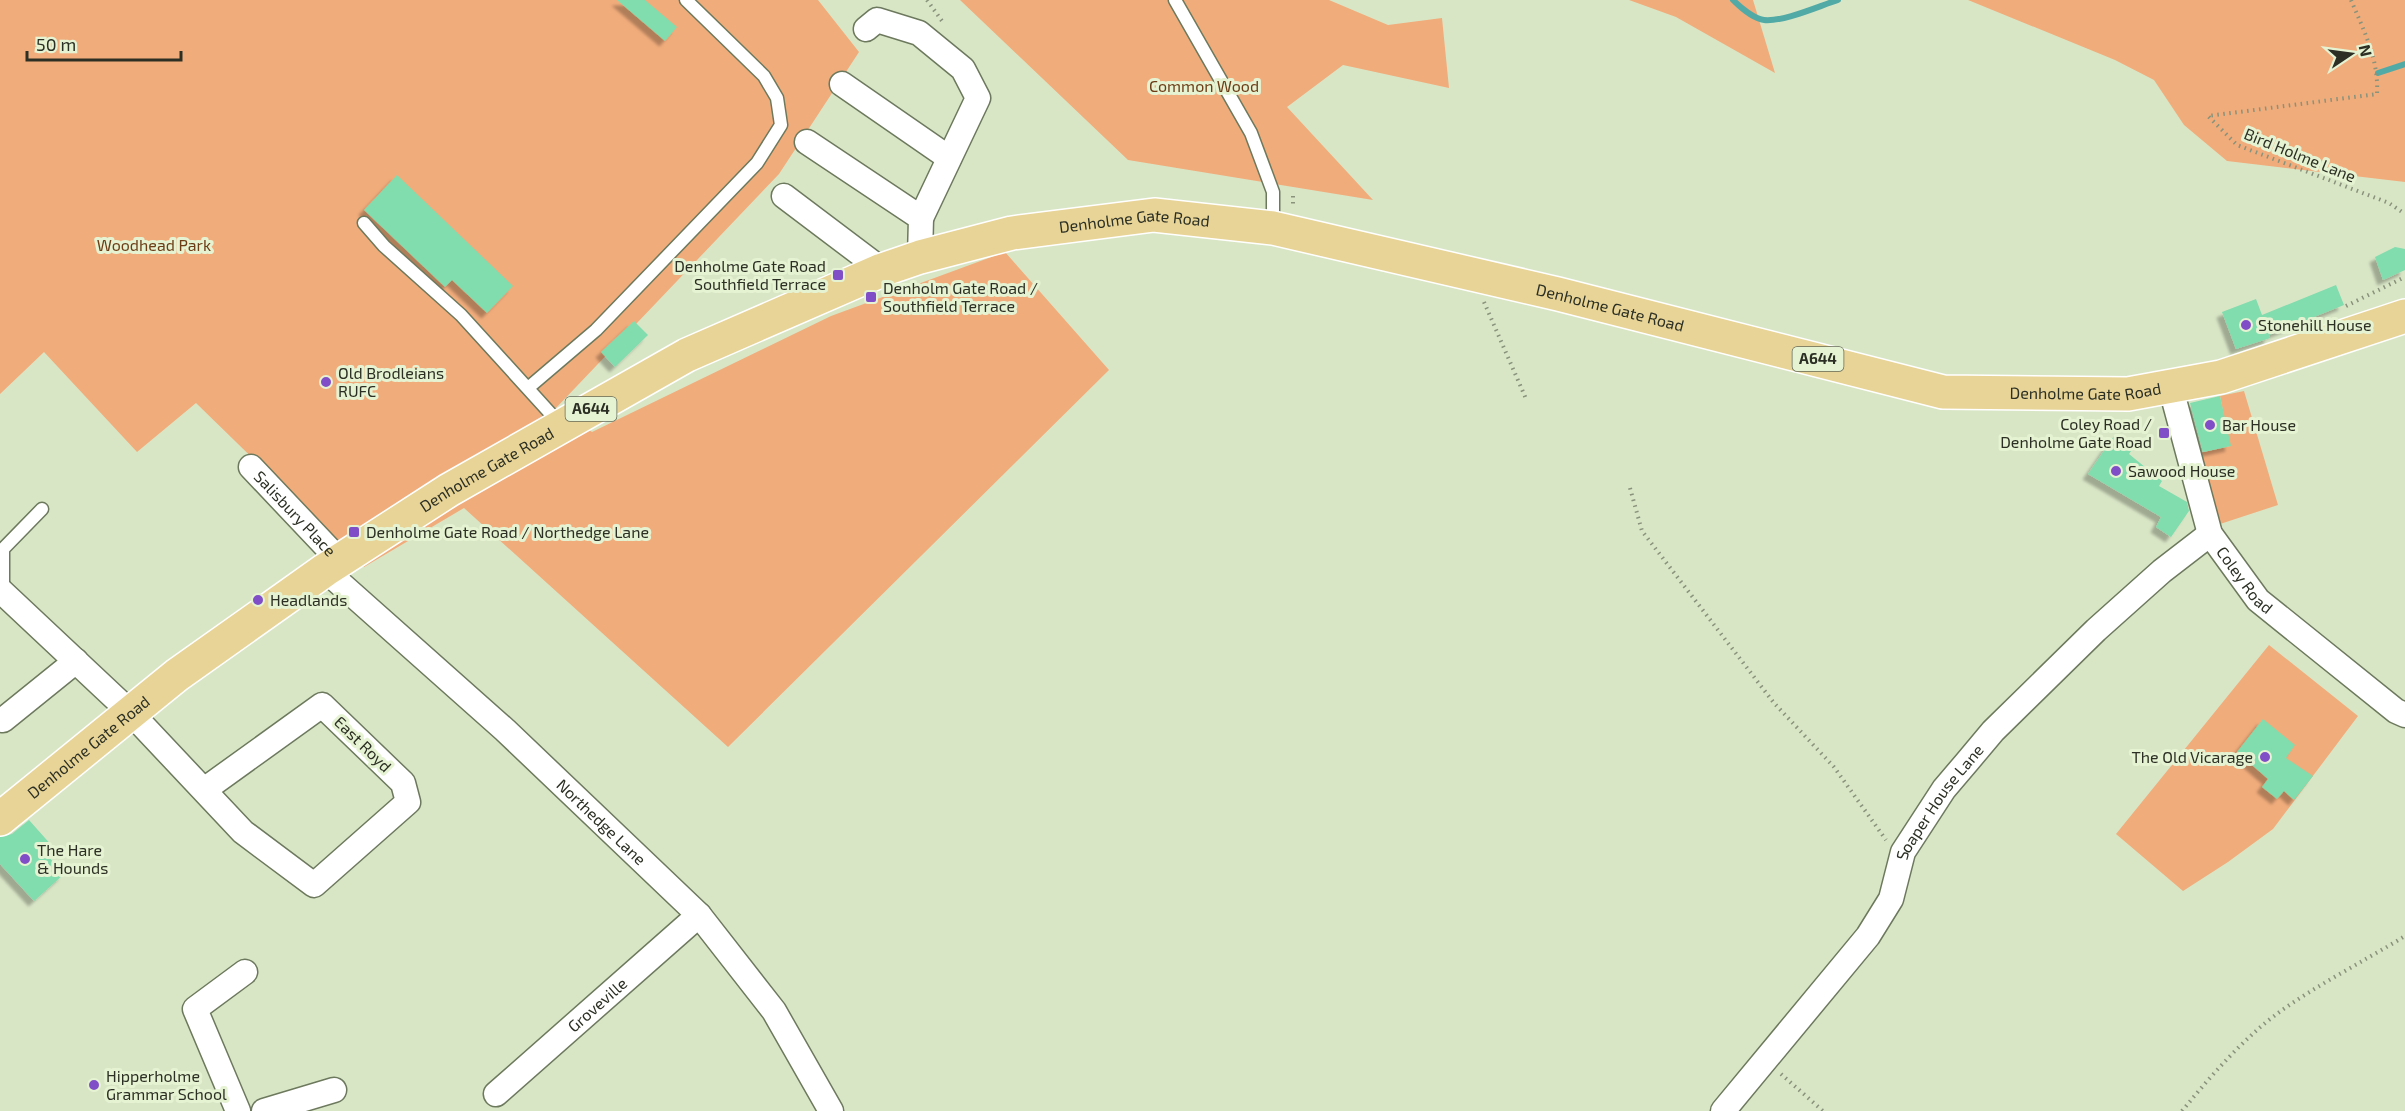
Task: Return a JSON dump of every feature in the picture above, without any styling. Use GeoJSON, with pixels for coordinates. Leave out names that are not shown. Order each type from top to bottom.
{"type":"FeatureCollection","features":[{"type":"Feature","properties":{"kind":"main road","name":"Denholme Gate Road"},"geometry":{"type":"LineString","coordinates":[[0,819],[177,675],[333,565],[449,490],[687,355],[882,270],[920,257],[1012,233],[1154,215],[1273,228],[1471,272],[1943,392],[2128,394],[2221,377],[2405,316]]}},
{"type":"Feature","properties":{"kind":"street"},"geometry":{"type":"LineString","coordinates":[[866,29],[877,20],[919,33],[963,69],[978,98],[921,218],[920,257]]}},
{"type":"Feature","properties":{"kind":"street"},"geometry":{"type":"LineString","coordinates":[[842,84],[949,158]]}},
{"type":"Feature","properties":{"kind":"street"},"geometry":{"type":"LineString","coordinates":[[807,142],[921,218]]}},
{"type":"Feature","properties":{"kind":"street"},"geometry":{"type":"LineString","coordinates":[[784,196],[882,270]]}},
{"type":"Feature","properties":{"kind":"street","name":"Coley Road"},"geometry":{"type":"LineString","coordinates":[[2170,385],[2210,534],[2259,600],[2396,711],[2405,715]]}},
{"type":"Feature","properties":{"kind":"street","name":"Salisbury Place"},"geometry":{"type":"LineString","coordinates":[[251,467],[333,565]]}},
{"type":"Feature","properties":{"kind":"street","name":"Soaper House Lane"},"geometry":{"type":"LineString","coordinates":[[1723,1111],[1794,1028],[1882,915],[1891,899],[1903,852],[1944,789],[1994,731],[2096,630],[2162,571],[2210,534]]}},
{"type":"Feature","properties":{"kind":"street","name":"Northedge Lane"},"geometry":{"type":"LineString","coordinates":[[333,565],[699,915],[774,1011],[831,1111]]}},
{"type":"Feature","properties":{"kind":"street"},"geometry":{"type":"LineString","coordinates":[[2,592],[131,713],[204,790]]}},
{"type":"Feature","properties":{"kind":"street"},"geometry":{"type":"LineString","coordinates":[[3,720],[76,661]]}},
{"type":"Feature","properties":{"kind":"street","name":"East Royd"},"geometry":{"type":"LineString","coordinates":[[322,705],[403,783],[408,802],[314,885],[243,832],[204,790],[322,705]]}},
{"type":"Feature","properties":{"kind":"street","name":"Groveville"},"geometry":{"type":"LineString","coordinates":[[496,1094],[699,915]]}},
{"type":"Feature","properties":{"kind":"street"},"geometry":{"type":"LineString","coordinates":[[238,1111],[195,1009],[245,972]]}},
{"type":"Feature","properties":{"kind":"street"},"geometry":{"type":"LineString","coordinates":[[264,1111],[333,1090]]}},
{"type":"Feature","properties":{"kind":"lane"},"geometry":{"type":"LineString","coordinates":[[528,388],[596,330],[758,163],[781,125],[777,98],[764,76],[687,0]]}},
{"type":"Feature","properties":{"kind":"lane"},"geometry":{"type":"LineString","coordinates":[[1175,0],[1251,133],[1273,192],[1273,228]]}},
{"type":"Feature","properties":{"kind":"lane"},"geometry":{"type":"LineString","coordinates":[[364,223],[384,246],[461,315],[562,426]]}},
{"type":"Feature","properties":{"kind":"lane"},"geometry":{"type":"LineString","coordinates":[[2,592],[3,549],[42,509]]}},
{"type":"Feature","properties":{"kind":"path","name":"Bird Holme Lane"},"geometry":{"type":"LineString","coordinates":[[2351,0],[2370,46],[2378,73],[2377,94],[2208,116],[2237,145],[2389,203],[2405,214]]}},
{"type":"Feature","properties":{"kind":"path"},"geometry":{"type":"LineString","coordinates":[[1471,272],[1527,400]]}},
{"type":"Feature","properties":{"kind":"path"},"geometry":{"type":"LineString","coordinates":[[1630,488],[1642,531],[1774,703],[1834,767],[1892,847],[1903,852]]}},
{"type":"Feature","properties":{"kind":"path"},"geometry":{"type":"LineString","coordinates":[[2182,1111],[2258,1029],[2288,1007],[2405,936]]}},
{"type":"Feature","properties":{"kind":"path"},"geometry":{"type":"LineString","coordinates":[[1765,1060],[1823,1111]]}},
{"type":"Feature","properties":{"kind":"green space","name":"Old Brodleians RUFC"},"geometry":{"type":"Polygon","coordinates":[[[0,0],[818,0],[859,52],[779,174],[556,408],[592,432],[831,316],[1005,252],[1109,370],[728,747],[464,508],[364,567],[196,403],[137,452],[44,352],[0,394],[0,0]]]}},
{"type":"Feature","properties":{"kind":"green space","name":"Common Wood"},"geometry":{"type":"Polygon","coordinates":[[[960,0],[1329,0],[1388,25],[1442,18],[1449,88],[1343,65],[1287,107],[1373,200],[1128,160],[960,0]]]}},
{"type":"Feature","properties":{"kind":"green space"},"geometry":{"type":"Polygon","coordinates":[[[1629,0],[1753,0],[1775,73],[1676,17],[1629,0]]]}},
{"type":"Feature","properties":{"kind":"green space"},"geometry":{"type":"Polygon","coordinates":[[[1968,0],[2405,0],[2405,182],[2227,161],[2184,125],[2154,80],[2115,60],[1968,0]]]}},
{"type":"Feature","properties":{"kind":"green space"},"geometry":{"type":"Polygon","coordinates":[[[2244,391],[2278,505],[2214,526],[2200,453],[2230,446],[2220,396],[2244,391]]]}},
{"type":"Feature","properties":{"kind":"green space"},"geometry":{"type":"Polygon","coordinates":[[[2269,645],[2358,716],[2273,829],[2183,891],[2116,834],[2269,645]]]}},
{"type":"Feature","properties":{"kind":"building"},"geometry":{"type":"Polygon","coordinates":[[[617,0],[645,0],[677,27],[665,41],[617,0]]]}},
{"type":"Feature","properties":{"kind":"building"},"geometry":{"type":"Polygon","coordinates":[[[397,175],[513,286],[487,313],[452,280],[445,287],[364,210],[397,175]]]}},
{"type":"Feature","properties":{"kind":"building"},"geometry":{"type":"Polygon","coordinates":[[[2395,247],[2405,249],[2405,270],[2383,280],[2375,257],[2395,247]]]}},
{"type":"Feature","properties":{"kind":"building"},"geometry":{"type":"Polygon","coordinates":[[[2336,285],[2344,305],[2269,335],[2270,338],[2236,349],[2222,312],[2256,299],[2262,315],[2336,285]]]}},
{"type":"Feature","properties":{"kind":"building"},"geometry":{"type":"Polygon","coordinates":[[[634,321],[648,335],[615,367],[601,352],[634,321]]]}},
{"type":"Feature","properties":{"kind":"building","name":"Bar House"},"geometry":{"type":"Polygon","coordinates":[[[2220,396],[2231,446],[2203,452],[2190,403],[2220,396]]]}},
{"type":"Feature","properties":{"kind":"building","name":"Sawood House"},"geometry":{"type":"Polygon","coordinates":[[[2114,436],[2133,448],[2129,454],[2162,481],[2159,486],[2187,502],[2189,511],[2171,537],[2156,527],[2161,517],[2088,474],[2114,436]]]}},
{"type":"Feature","properties":{"kind":"building","name":"The Old Vicarage"},"geometry":{"type":"Polygon","coordinates":[[[2263,719],[2295,745],[2286,758],[2313,776],[2294,800],[2284,791],[2277,799],[2262,787],[2268,779],[2237,752],[2263,719]]]}},
{"type":"Feature","properties":{"kind":"building","name":"The Hare & Hounds"},"geometry":{"type":"Polygon","coordinates":[[[29,820],[53,847],[46,854],[64,874],[34,901],[0,864],[0,837],[12,834],[29,820]]]}},
{"type":"Feature","properties":{"kind":"waterway"},"geometry":{"type":"LineString","coordinates":[[1733,0],[1752,15],[1764,20],[1791,16],[1838,0]]}},
{"type":"Feature","properties":{"kind":"waterway"},"geometry":{"type":"LineString","coordinates":[[2378,73],[2405,64]]}},
{"type":"Feature","properties":{"kind":"place","name":"Denholme Gate Road Southfield Terrace"},"geometry":{"type":"Point","coordinates":[838,275]}},
{"type":"Feature","properties":{"kind":"place","name":"Denholm Gate Road / Southfield Terrace"},"geometry":{"type":"Point","coordinates":[871,297]}},
{"type":"Feature","properties":{"kind":"place","name":"Stonehill House"},"geometry":{"type":"Point","coordinates":[2246,325]}},
{"type":"Feature","properties":{"kind":"place","name":"Old Brodleians RUFC"},"geometry":{"type":"Point","coordinates":[326,382]}},
{"type":"Feature","properties":{"kind":"place","name":"Bar House"},"geometry":{"type":"Point","coordinates":[2210,425]}},
{"type":"Feature","properties":{"kind":"place","name":"Coley Road / Denholme Gate Road"},"geometry":{"type":"Point","coordinates":[2164,433]}},
{"type":"Feature","properties":{"kind":"place","name":"Sawood House"},"geometry":{"type":"Point","coordinates":[2116,471]}},
{"type":"Feature","properties":{"kind":"place","name":"Denholme Gate Road / Northedge Lane"},"geometry":{"type":"Point","coordinates":[354,532]}},
{"type":"Feature","properties":{"kind":"place","name":"Headlands"},"geometry":{"type":"Point","coordinates":[258,600]}},
{"type":"Feature","properties":{"kind":"place","name":"The Old Vicarage"},"geometry":{"type":"Point","coordinates":[2265,757]}},
{"type":"Feature","properties":{"kind":"place","name":"The Hare & Hounds"},"geometry":{"type":"Point","coordinates":[25,859]}},
{"type":"Feature","properties":{"kind":"place","name":"Hipperholme Grammar School"},"geometry":{"type":"Point","coordinates":[94,1085]}},
{"type":"Feature","properties":{"kind":"park label","name":"Woodhead Park"},"geometry":{"type":"Point","coordinates":[154,245]}}]}
